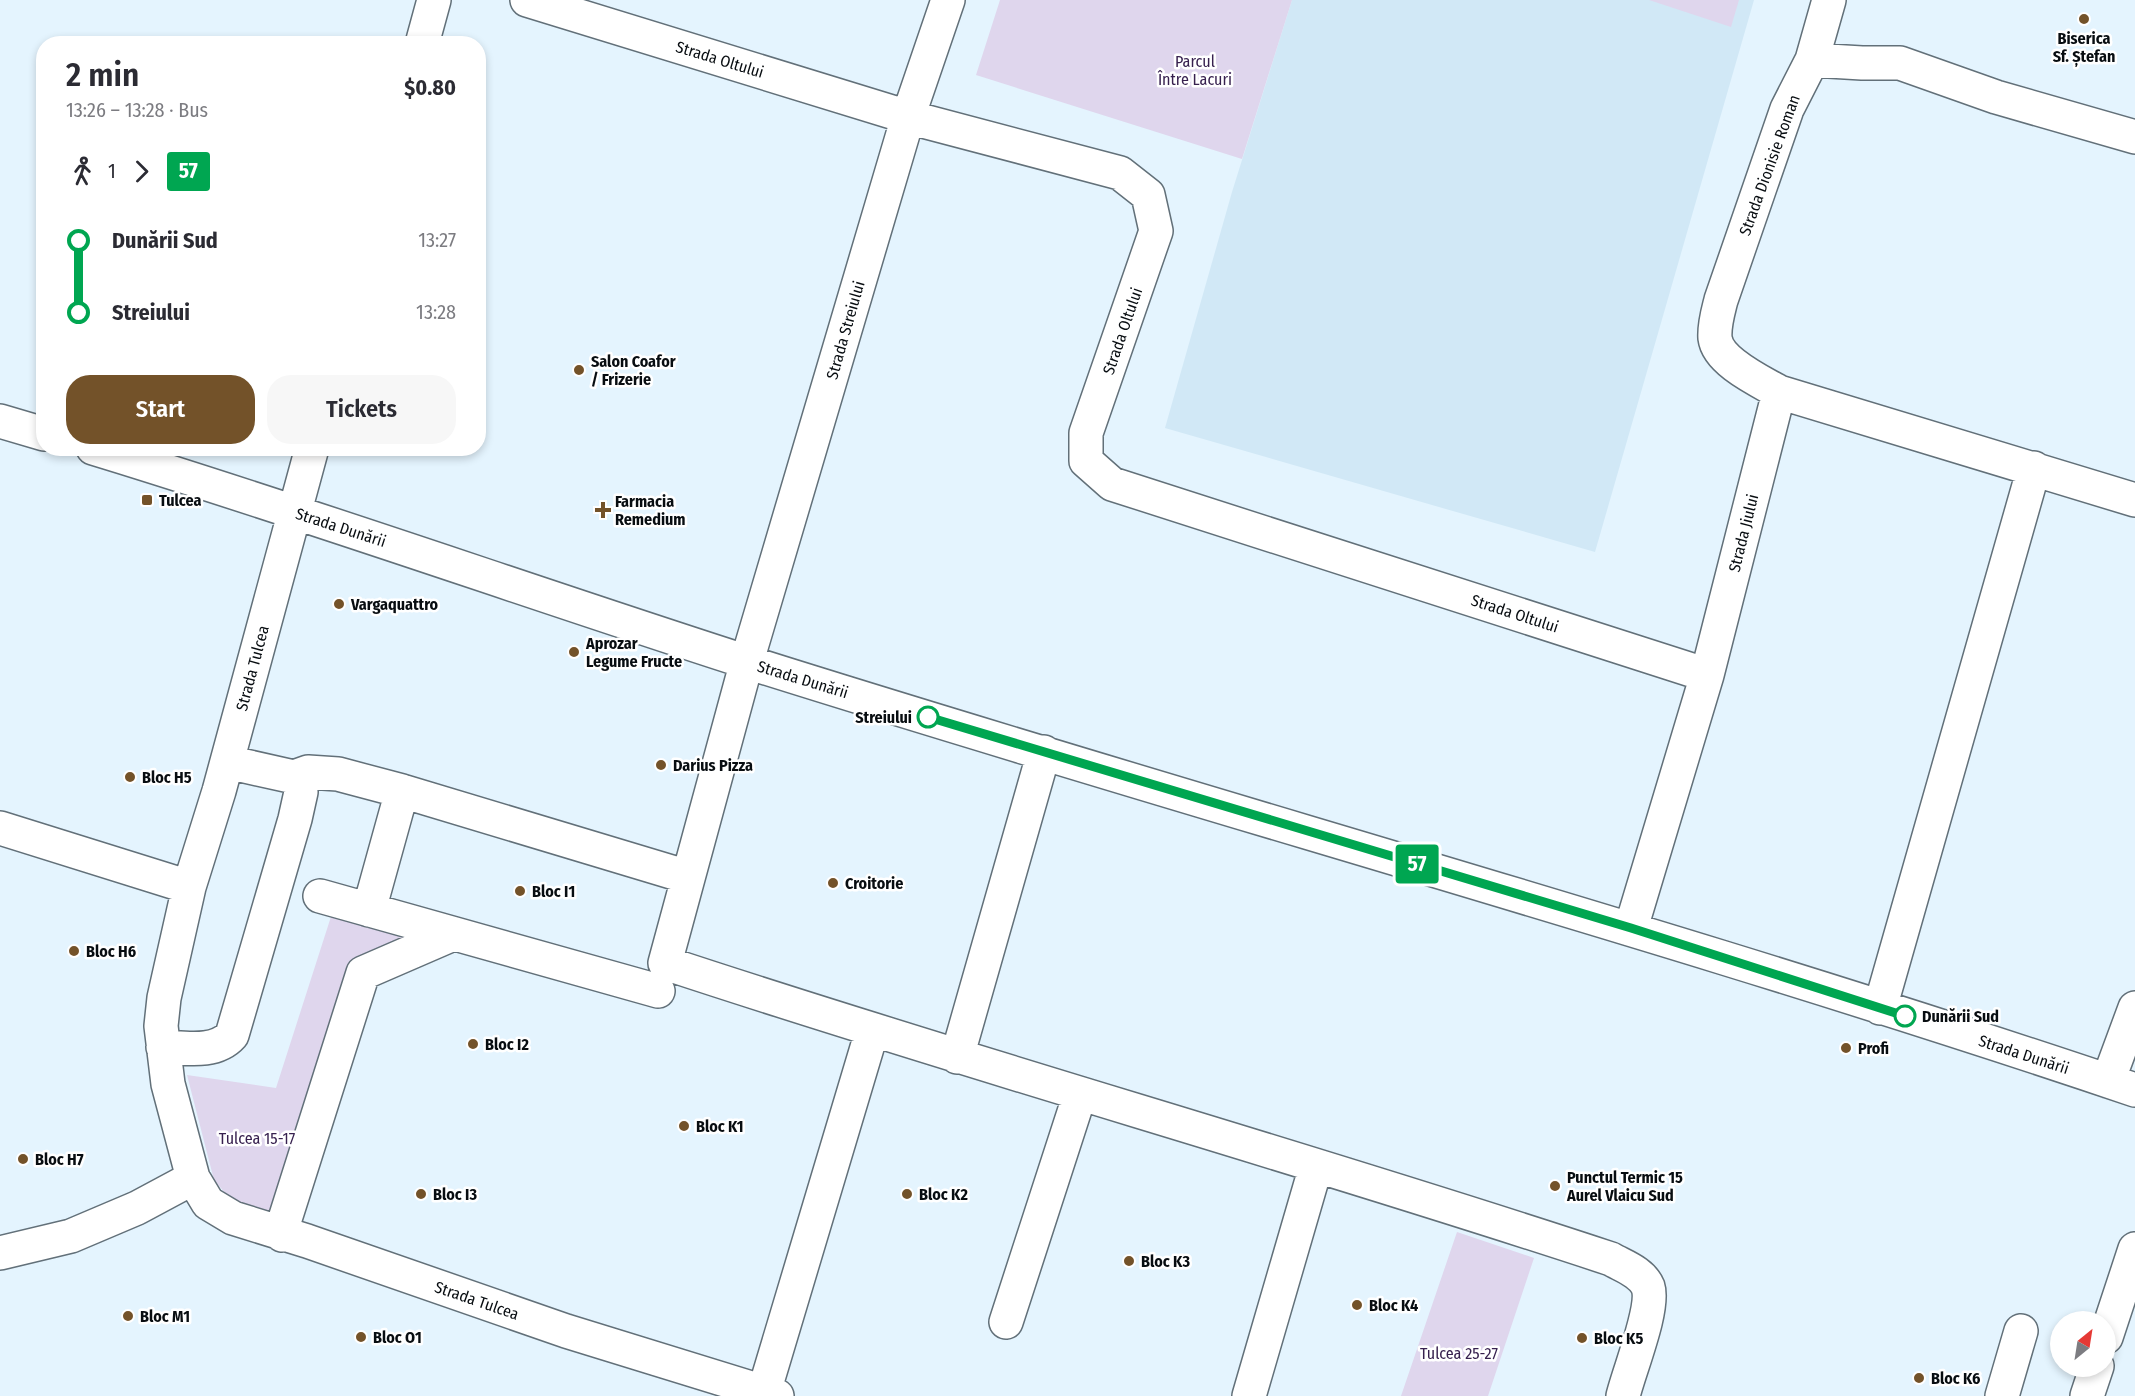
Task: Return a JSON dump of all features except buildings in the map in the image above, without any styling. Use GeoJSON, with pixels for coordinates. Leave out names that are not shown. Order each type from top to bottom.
{"type":"FeatureCollection","features":[{"type":"Feature","properties":{"kind":"street"},"geometry":{"type":"LineString","coordinates":[[424,36],[434,0]]}},
{"type":"Feature","properties":{"kind":"street","name":"Strada Oltului"},"geometry":{"type":"LineString","coordinates":[[527,0],[908,117],[1120,173],[1148,195],[1156,231],[1086,433],[1086,461],[1112,484],[1707,675]]}},
{"type":"Feature","properties":{"kind":"street","name":"Strada Streiului"},"geometry":{"type":"LineString","coordinates":[[872,1031],[665,963],[747,661],[908,117],[948,0]]}},
{"type":"Feature","properties":{"kind":"street","name":"Strada Dionisie Roman"},"geometry":{"type":"LineString","coordinates":[[1779,392],[1737,366],[1723,354],[1715,339],[1716,320],[1787,109],[1812,60],[1829,0]]}},
{"type":"Feature","properties":{"kind":"street"},"geometry":{"type":"LineString","coordinates":[[1812,60],[1900,63],[1996,97],[2135,137]]}},
{"type":"Feature","properties":{"kind":"street"},"geometry":{"type":"LineString","coordinates":[[1779,392],[2135,500]]}},
{"type":"Feature","properties":{"kind":"street","name":"Strada Jiului"},"geometry":{"type":"LineString","coordinates":[[1631,928],[1707,675],[1779,392]]}},
{"type":"Feature","properties":{"kind":"street"},"geometry":{"type":"LineString","coordinates":[[0,421],[36,432]]}},
{"type":"Feature","properties":{"kind":"street","name":"Strada Dunării"},"geometry":{"type":"LineString","coordinates":[[118,456],[747,661],[1631,928],[2122,1085]]}},
{"type":"Feature","properties":{"kind":"street","name":"Strada Tulcea"},"geometry":{"type":"LineString","coordinates":[[310,456],[227,762],[189,887],[164,998],[161,1026],[168,1084],[193,1178],[208,1203],[233,1218],[566,1331],[770,1394]]}},
{"type":"Feature","properties":{"kind":"street"},"geometry":{"type":"LineString","coordinates":[[1880,1008],[2034,468]]}},
{"type":"Feature","properties":{"kind":"street"},"geometry":{"type":"LineString","coordinates":[[957,1057],[1044,752]]}},
{"type":"Feature","properties":{"kind":"street"},"geometry":{"type":"LineString","coordinates":[[227,762],[294,777],[309,772],[338,774],[688,877]]}},
{"type":"Feature","properties":{"kind":"street"},"geometry":{"type":"LineString","coordinates":[[163,1047],[211,1047],[224,1044],[232,1035],[295,819],[301,792],[300,783],[294,777]]}},
{"type":"Feature","properties":{"kind":"street"},"geometry":{"type":"LineString","coordinates":[[369,910],[402,791]]}},
{"type":"Feature","properties":{"kind":"street"},"geometry":{"type":"LineString","coordinates":[[0,828],[189,887]]}},
{"type":"Feature","properties":{"kind":"street"},"geometry":{"type":"LineString","coordinates":[[320,896],[658,991]]}},
{"type":"Feature","properties":{"kind":"street"},"geometry":{"type":"LineString","coordinates":[[282,1234],[363,973],[453,934]]}},
{"type":"Feature","properties":{"kind":"street"},"geometry":{"type":"LineString","coordinates":[[2122,1085],[2135,1008]]}},
{"type":"Feature","properties":{"kind":"street"},"geometry":{"type":"LineString","coordinates":[[770,1394],[872,1031],[1316,1166],[1611,1259],[1633,1270],[1648,1287],[1649,1303],[1623,1396]]}},
{"type":"Feature","properties":{"kind":"street"},"geometry":{"type":"LineString","coordinates":[[1006,1322],[1080,1094]]}},
{"type":"Feature","properties":{"kind":"street"},"geometry":{"type":"LineString","coordinates":[[1249,1396],[1316,1166]]}},
{"type":"Feature","properties":{"kind":"street"},"geometry":{"type":"LineString","coordinates":[[0,1253],[71,1236],[137,1208],[193,1178]]}},
{"type":"Feature","properties":{"kind":"street"},"geometry":{"type":"LineString","coordinates":[[2115,1311],[2135,1249]]}},
{"type":"Feature","properties":{"kind":"street"},"geometry":{"type":"LineString","coordinates":[[2002,1396],[2021,1331]]}},
{"type":"Feature","properties":{"kind":"street"},"geometry":{"type":"LineString","coordinates":[[2087,1396],[2093,1377]]}},
{"type":"Feature","properties":{"kind":"shaded area"},"geometry":{"type":"Polygon","coordinates":[[[1292,0],[1754,0],[1595,552],[1165,428],[1232,192],[1292,0]]]}},
{"type":"Feature","properties":{"kind":"green space","name":"Parcul Între Lacuri"},"geometry":{"type":"Polygon","coordinates":[[[1000,0],[1292,0],[1242,159],[976,75],[1000,0]]]}},
{"type":"Feature","properties":{"kind":"green space"},"geometry":{"type":"Polygon","coordinates":[[[1649,0],[1739,0],[1731,27],[1649,0]]]}},
{"type":"Feature","properties":{"kind":"green space","name":"Tulcea 15-17"},"geometry":{"type":"Polygon","coordinates":[[[336,901],[453,934],[363,973],[285,1219],[232,1201],[214,1180],[187,1075],[276,1088],[336,901]]]}},
{"type":"Feature","properties":{"kind":"green space","name":"Tulcea 25-27"},"geometry":{"type":"Polygon","coordinates":[[[1457,1232],[1534,1258],[1488,1396],[1401,1396],[1457,1232]]]}},
{"type":"Feature","properties":{"kind":"bus line","name":"57"},"geometry":{"type":"LineString","coordinates":[[928,717],[1631,928],[1905,1016]]}},
{"type":"Feature","properties":{"kind":"place","name":"Biserica Sf. Ștefan"},"geometry":{"type":"Point","coordinates":[2084,19]}},
{"type":"Feature","properties":{"kind":"place","name":"Salon Coafor / Frizerie"},"geometry":{"type":"Point","coordinates":[579,370]}},
{"type":"Feature","properties":{"kind":"place","name":"Tulcea"},"geometry":{"type":"Point","coordinates":[147,500]}},
{"type":"Feature","properties":{"kind":"place","name":"Farmacia Remedium"},"geometry":{"type":"Point","coordinates":[603,510]}},
{"type":"Feature","properties":{"kind":"place","name":"Vargaquattro"},"geometry":{"type":"Point","coordinates":[339,604]}},
{"type":"Feature","properties":{"kind":"place","name":"Aprozar Legume Fructe"},"geometry":{"type":"Point","coordinates":[574,652]}},
{"type":"Feature","properties":{"kind":"place","name":"Streiului"},"geometry":{"type":"Point","coordinates":[928,717]}},
{"type":"Feature","properties":{"kind":"place","name":"Darius Pizza"},"geometry":{"type":"Point","coordinates":[661,765]}},
{"type":"Feature","properties":{"kind":"place","name":"Bloc H5"},"geometry":{"type":"Point","coordinates":[130,777]}},
{"type":"Feature","properties":{"kind":"place","name":"Croitorie"},"geometry":{"type":"Point","coordinates":[833,883]}},
{"type":"Feature","properties":{"kind":"place","name":"Bloc I1"},"geometry":{"type":"Point","coordinates":[520,891]}},
{"type":"Feature","properties":{"kind":"place","name":"Bloc H6"},"geometry":{"type":"Point","coordinates":[74,951]}},
{"type":"Feature","properties":{"kind":"place","name":"Dunării Sud"},"geometry":{"type":"Point","coordinates":[1905,1016]}},
{"type":"Feature","properties":{"kind":"place","name":"Bloc I2"},"geometry":{"type":"Point","coordinates":[473,1044]}},
{"type":"Feature","properties":{"kind":"place","name":"Profi"},"geometry":{"type":"Point","coordinates":[1846,1048]}},
{"type":"Feature","properties":{"kind":"place","name":"Bloc K1"},"geometry":{"type":"Point","coordinates":[684,1126]}},
{"type":"Feature","properties":{"kind":"place","name":"Bloc H7"},"geometry":{"type":"Point","coordinates":[23,1159]}},
{"type":"Feature","properties":{"kind":"place","name":"Punctul Termic 15 Aurel Vlaicu Sud"},"geometry":{"type":"Point","coordinates":[1555,1186]}},
{"type":"Feature","properties":{"kind":"place","name":"Bloc I3"},"geometry":{"type":"Point","coordinates":[421,1194]}},
{"type":"Feature","properties":{"kind":"place","name":"Bloc K2"},"geometry":{"type":"Point","coordinates":[907,1194]}},
{"type":"Feature","properties":{"kind":"place","name":"Bloc K3"},"geometry":{"type":"Point","coordinates":[1129,1261]}},
{"type":"Feature","properties":{"kind":"place","name":"Bloc K4"},"geometry":{"type":"Point","coordinates":[1357,1305]}},
{"type":"Feature","properties":{"kind":"place","name":"Bloc M1"},"geometry":{"type":"Point","coordinates":[128,1316]}},
{"type":"Feature","properties":{"kind":"place","name":"Bloc O1"},"geometry":{"type":"Point","coordinates":[361,1337]}},
{"type":"Feature","properties":{"kind":"place","name":"Bloc K5"},"geometry":{"type":"Point","coordinates":[1582,1338]}},
{"type":"Feature","properties":{"kind":"place","name":"Bloc K6"},"geometry":{"type":"Point","coordinates":[1919,1378]}}]}
